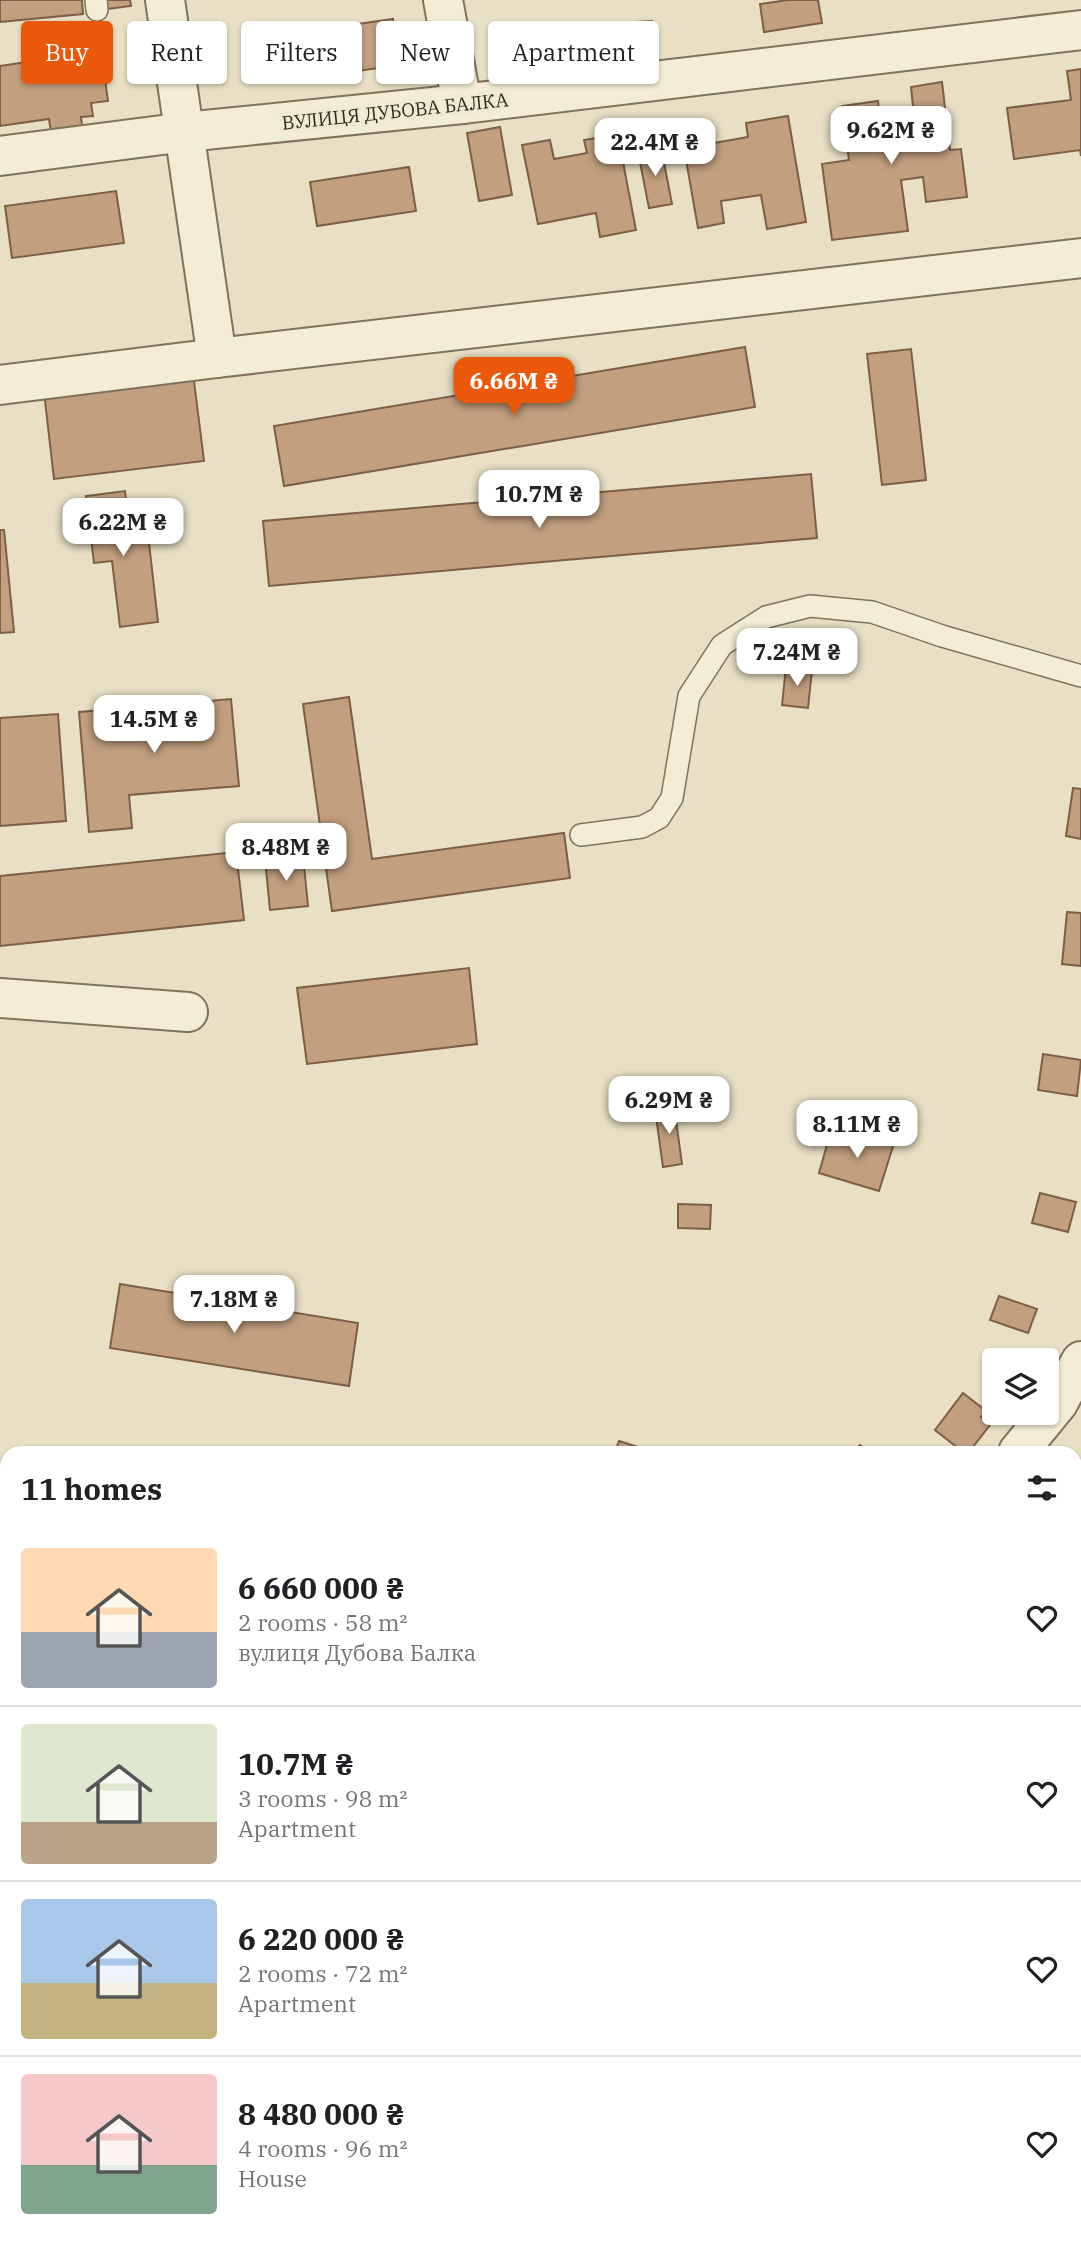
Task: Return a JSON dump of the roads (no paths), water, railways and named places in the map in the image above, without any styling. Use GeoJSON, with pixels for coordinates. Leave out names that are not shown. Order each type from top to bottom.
{"type":"FeatureCollection","features":[{"type":"Feature","properties":{"kind":"street"},"geometry":{"type":"LineString","coordinates":[[165,0],[217,358]]}},
{"type":"Feature","properties":{"kind":"street"},"geometry":{"type":"LineString","coordinates":[[443,0],[461,104]]}},
{"type":"Feature","properties":{"kind":"street","name":"ВУЛИЦЯ ДУБОВА БАЛКА"},"geometry":{"type":"LineString","coordinates":[[0,156],[185,132],[461,104],[1081,30]]}},
{"type":"Feature","properties":{"kind":"street"},"geometry":{"type":"LineString","coordinates":[[0,385],[1081,258]]}},
{"type":"Feature","properties":{"kind":"street"},"geometry":{"type":"LineString","coordinates":[[0,998],[188,1012]]}},
{"type":"Feature","properties":{"kind":"street"},"geometry":{"type":"LineString","coordinates":[[1023,1446],[1058,1403],[1081,1361]]}},
{"type":"Feature","properties":{"kind":"lane"},"geometry":{"type":"LineString","coordinates":[[582,835],[642,827],[659,818],[672,798],[689,696],[722,645],[766,617],[810,606],[872,612],[942,636],[1081,676]]}}]}
